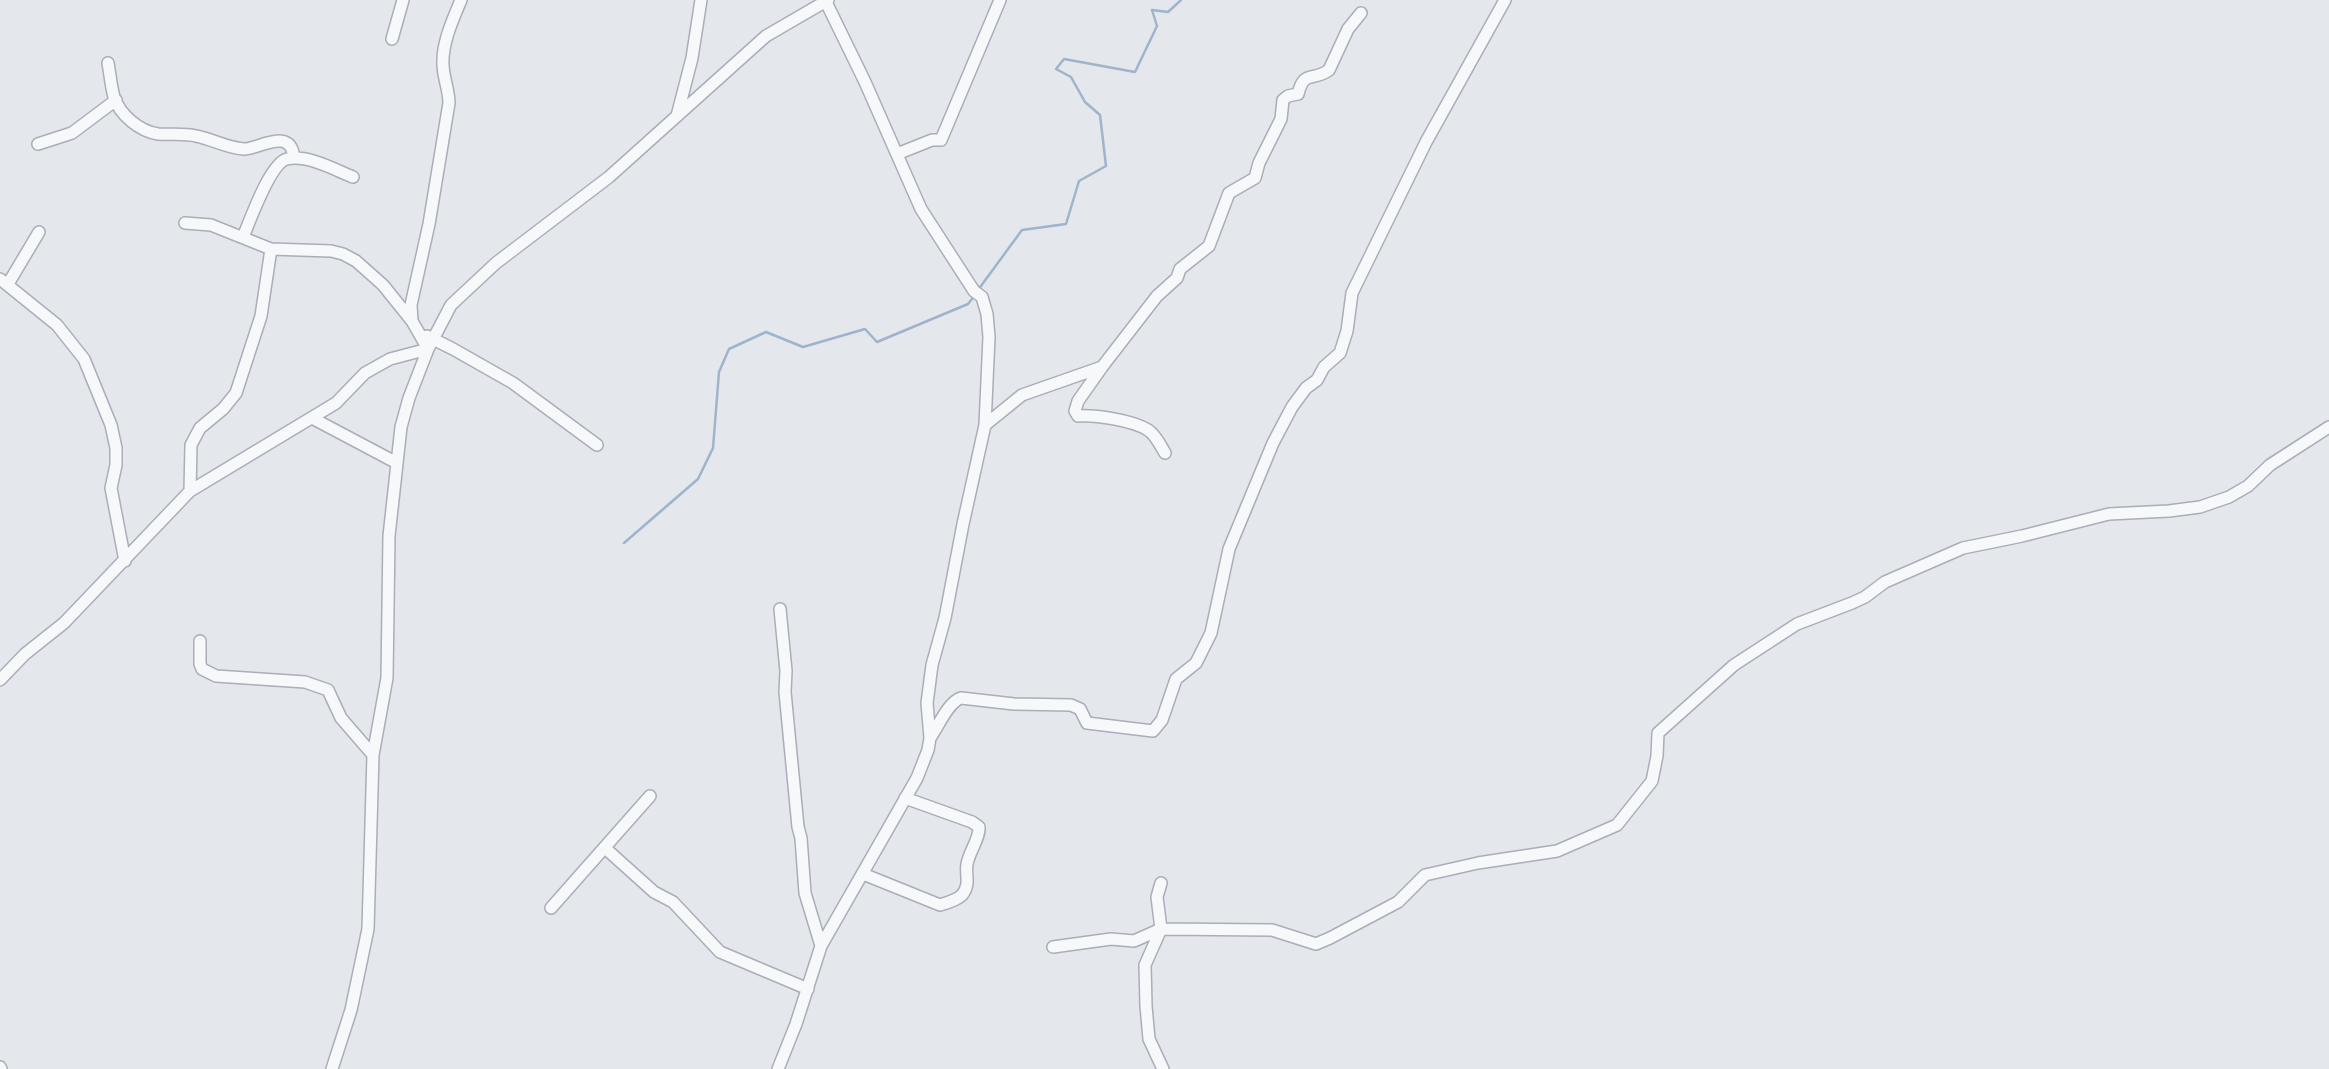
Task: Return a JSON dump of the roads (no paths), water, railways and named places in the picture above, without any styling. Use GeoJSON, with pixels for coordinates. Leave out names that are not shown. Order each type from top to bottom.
{"type":"FeatureCollection","features":[{"type":"Feature","properties":{"kind":"street"},"geometry":{"type":"LineString","coordinates":[[392,39],[403,0]]}},
{"type":"Feature","properties":{"kind":"street"},"geometry":{"type":"LineString","coordinates":[[412,321],[411,306],[429,224],[449,103],[449,89],[443,64],[449,30],[461,0]]}},
{"type":"Feature","properties":{"kind":"street"},"geometry":{"type":"LineString","coordinates":[[677,116],[692,58],[701,0]]}},
{"type":"Feature","properties":{"kind":"street"},"geometry":{"type":"LineString","coordinates":[[897,154],[932,140],[942,140],[1000,0]]}},
{"type":"Feature","properties":{"kind":"street"},"geometry":{"type":"LineString","coordinates":[[930,738],[956,699],[962,698],[1014,704],[1071,705],[1080,708],[1087,723],[1153,730],[1162,720],[1176,679],[1196,663],[1211,633],[1229,549],[1273,443],[1306,388],[1317,380],[1324,368],[1340,353],[1346,331],[1352,293],[1426,142],[1504,0]]}},
{"type":"Feature","properties":{"kind":"street"},"geometry":{"type":"LineString","coordinates":[[332,1069],[352,1010],[368,929],[373,754],[387,678],[388,536],[401,427],[431,344],[451,305],[496,263],[609,177],[766,36],[827,1],[921,209],[978,294],[987,314],[989,337],[986,425],[963,524],[945,618],[932,665],[926,703],[930,738],[928,750],[920,771],[821,946],[808,989],[778,1069]]}},
{"type":"Feature","properties":{"kind":"street"},"geometry":{"type":"LineString","coordinates":[[1165,452],[1155,436],[1148,430],[1108,418],[1092,415],[1078,416],[1075,411],[1078,401],[1157,296],[1177,278],[1180,269],[1209,246],[1229,193],[1254,178],[1259,163],[1281,119],[1283,100],[1288,96],[1298,94],[1298,87],[1304,78],[1329,70],[1348,29],[1361,13]]}},
{"type":"Feature","properties":{"kind":"street"},"geometry":{"type":"LineString","coordinates":[[108,63],[116,100],[125,116],[140,128],[157,134],[196,135],[237,148],[247,149],[270,141],[279,141],[288,145],[293,152],[294,158]]}},
{"type":"Feature","properties":{"kind":"street"},"geometry":{"type":"LineString","coordinates":[[38,144],[72,133],[116,100]]}},
{"type":"Feature","properties":{"kind":"street"},"geometry":{"type":"LineString","coordinates":[[243,237],[277,165],[285,159],[307,160],[353,177]]}},
{"type":"Feature","properties":{"kind":"street"},"geometry":{"type":"LineString","coordinates":[[185,223],[211,225],[271,250],[331,251],[356,261],[383,285],[419,332],[431,344],[513,383],[597,445]]}},
{"type":"Feature","properties":{"kind":"street"},"geometry":{"type":"LineString","coordinates":[[39,232],[4,281],[57,325],[84,359],[111,425],[116,448],[116,465],[111,488],[125,561]]}},
{"type":"Feature","properties":{"kind":"street"},"geometry":{"type":"LineString","coordinates":[[190,491],[191,445],[200,428],[223,410],[236,393],[261,316],[271,250]]}},
{"type":"Feature","properties":{"kind":"street"},"geometry":{"type":"LineString","coordinates":[[0,680],[25,654],[64,622],[125,561],[190,491],[336,403],[365,373],[390,359],[431,344]]}},
{"type":"Feature","properties":{"kind":"street"},"geometry":{"type":"LineString","coordinates":[[986,425],[1022,394],[1102,367]]}},
{"type":"Feature","properties":{"kind":"street"},"geometry":{"type":"LineString","coordinates":[[312,418],[397,463]]}},
{"type":"Feature","properties":{"kind":"street"},"geometry":{"type":"LineString","coordinates":[[1053,947],[1111,939],[1134,942],[1161,929],[1272,930],[1316,944],[1398,902],[1425,875],[1478,863],[1557,851],[1617,826],[1652,781],[1657,756],[1658,733],[1734,665],[1797,624],[1852,604],[1885,582],[1963,548],[2022,536],[2109,514],[2192,508],[2229,498],[2248,486],[2270,465],[2329,427]]}},
{"type":"Feature","properties":{"kind":"street"},"geometry":{"type":"LineString","coordinates":[[780,609],[786,671],[785,692],[805,893],[821,946]]}},
{"type":"Feature","properties":{"kind":"street"},"geometry":{"type":"LineString","coordinates":[[200,641],[200,664],[209,674],[304,682],[328,690],[341,718],[373,754]]}},
{"type":"Feature","properties":{"kind":"street"},"geometry":{"type":"LineString","coordinates":[[551,908],[650,796]]}},
{"type":"Feature","properties":{"kind":"street"},"geometry":{"type":"LineString","coordinates":[[863,874],[940,905],[962,895],[969,881],[966,866],[971,848],[980,832],[979,827],[972,822],[905,798]]}},
{"type":"Feature","properties":{"kind":"street"},"geometry":{"type":"LineString","coordinates":[[605,848],[654,892],[672,902],[720,952],[808,989]]}},
{"type":"Feature","properties":{"kind":"street"},"geometry":{"type":"LineString","coordinates":[[1161,883],[1157,897],[1161,929],[1145,965],[1149,1039],[1163,1069]]}},
{"type":"Feature","properties":{"kind":"waterway"},"geometry":{"type":"LineString","coordinates":[[978,290],[1022,230],[1066,224],[1079,181],[1106,166],[1100,115],[1085,102],[1071,77],[1056,69],[1064,59],[1135,72],[1157,26],[1152,10],[1168,12],[1181,0]]}},
{"type":"Feature","properties":{"kind":"waterway"},"geometry":{"type":"LineString","coordinates":[[624,543],[698,479],[713,448],[719,372],[729,349],[766,332],[803,347],[865,329],[877,342],[968,304],[975,295]]}}]}
